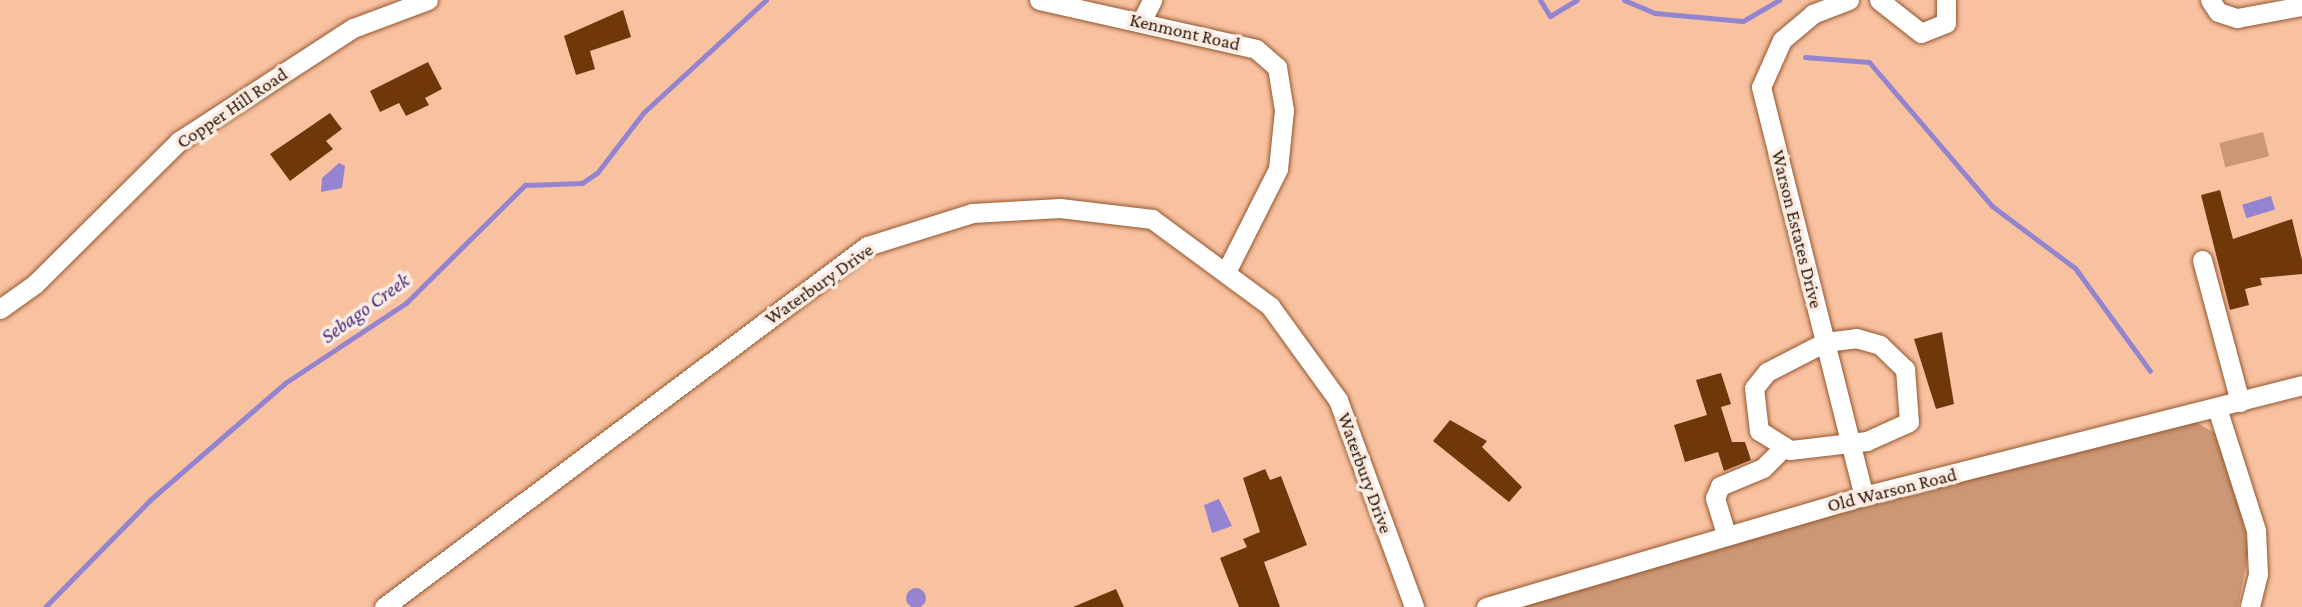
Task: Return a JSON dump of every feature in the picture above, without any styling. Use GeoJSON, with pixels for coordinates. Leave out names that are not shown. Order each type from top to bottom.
{"type":"FeatureCollection","features":[{"type":"Feature","properties":{"kind":"street","name":"Copper Hill Road"},"geometry":{"type":"LineString","coordinates":[[0,309],[35,284],[178,141],[353,28],[428,0]]}},
{"type":"Feature","properties":{"kind":"street","name":"Kenmont Road"},"geometry":{"type":"LineString","coordinates":[[1039,0],[1256,48],[1277,67],[1284,110],[1278,169],[1227,270]]}},
{"type":"Feature","properties":{"kind":"street"},"geometry":{"type":"LineString","coordinates":[[1140,22],[1152,0]]}},
{"type":"Feature","properties":{"kind":"street","name":"Warson Estates Drive"},"geometry":{"type":"LineString","coordinates":[[1849,0],[1813,14],[1782,40],[1760,87],[1864,496]]}},
{"type":"Feature","properties":{"kind":"street"},"geometry":{"type":"LineString","coordinates":[[1879,0],[1921,33],[1945,23],[1946,0]]}},
{"type":"Feature","properties":{"kind":"street"},"geometry":{"type":"LineString","coordinates":[[2210,0],[2218,12],[2237,18],[2302,6]]}},
{"type":"Feature","properties":{"kind":"street","name":"Waterbury Drive"},"geometry":{"type":"LineString","coordinates":[[384,607],[867,246],[972,213],[1060,208],[1152,219],[1227,270],[1270,306],[1338,400],[1414,607]]}},
{"type":"Feature","properties":{"kind":"street"},"geometry":{"type":"LineString","coordinates":[[2202,260],[2240,402]]}},
{"type":"Feature","properties":{"kind":"street"},"geometry":{"type":"LineString","coordinates":[[1856,338],[1880,345],[1905,369],[1909,422],[1852,444],[1784,447],[1759,431],[1754,388],[1767,372],[1825,342],[1856,338]]}},
{"type":"Feature","properties":{"kind":"street","name":"Old Warson Road"},"geometry":{"type":"LineString","coordinates":[[1486,607],[1726,534],[1864,496],[2302,386]]}},
{"type":"Feature","properties":{"kind":"street"},"geometry":{"type":"LineString","coordinates":[[2217,408],[2256,530],[2258,574],[2250,607]]}},
{"type":"Feature","properties":{"kind":"street"},"geometry":{"type":"LineString","coordinates":[[1726,534],[1715,498],[1720,486],[1763,468],[1784,447]]}},
{"type":"Feature","properties":{"kind":"shaded area"},"geometry":{"type":"Polygon","coordinates":[[[2263,132],[2269,156],[2225,167],[2219,143],[2263,132]]]}},
{"type":"Feature","properties":{"kind":"shaded area"},"geometry":{"type":"Polygon","coordinates":[[[339,163],[345,166],[342,188],[321,192],[322,178],[339,163]]]}},
{"type":"Feature","properties":{"kind":"shaded area"},"geometry":{"type":"Polygon","coordinates":[[[2271,196],[2275,209],[2246,218],[2242,205],[2271,196]]]}},
{"type":"Feature","properties":{"kind":"shaded area"},"geometry":{"type":"Polygon","coordinates":[[[2193,421],[2215,433],[2242,517],[2249,549],[2238,607],[1514,607],[1690,553],[2193,421]]]}},
{"type":"Feature","properties":{"kind":"shaded area"},"geometry":{"type":"Polygon","coordinates":[[[1219,499],[1232,526],[1212,533],[1204,505],[1219,499]]]}},
{"type":"Feature","properties":{"kind":"shaded area"},"geometry":{"type":"Polygon","coordinates":[[[916,588],[923,591],[926,598],[923,605],[916,608],[909,605],[906,598],[909,591],[916,588]]]}},
{"type":"Feature","properties":{"kind":"building"},"geometry":{"type":"Polygon","coordinates":[[[623,10],[631,37],[590,51],[595,69],[576,75],[564,36],[623,10]]]}},
{"type":"Feature","properties":{"kind":"building"},"geometry":{"type":"Polygon","coordinates":[[[428,62],[442,89],[425,98],[429,105],[406,116],[399,103],[380,112],[370,91],[428,62]]]}},
{"type":"Feature","properties":{"kind":"building"},"geometry":{"type":"Polygon","coordinates":[[[330,113],[342,129],[326,141],[333,149],[290,181],[270,154],[330,113]]]}},
{"type":"Feature","properties":{"kind":"building"},"geometry":{"type":"Polygon","coordinates":[[[2220,190],[2233,239],[2292,219],[2302,260],[2302,274],[2260,278],[2262,285],[2245,289],[2249,305],[2230,310],[2201,195],[2220,190]]]}},
{"type":"Feature","properties":{"kind":"building"},"geometry":{"type":"Polygon","coordinates":[[[1942,332],[1954,404],[1936,409],[1914,339],[1942,332]]]}},
{"type":"Feature","properties":{"kind":"building"},"geometry":{"type":"Polygon","coordinates":[[[1721,373],[1731,404],[1721,407],[1732,442],[1745,442],[1751,460],[1724,471],[1718,452],[1685,462],[1674,425],[1707,415],[1696,380],[1721,373]]]}},
{"type":"Feature","properties":{"kind":"building"},"geometry":{"type":"Polygon","coordinates":[[[1450,420],[1487,441],[1482,447],[1522,487],[1509,502],[1433,441],[1450,420]]]}},
{"type":"Feature","properties":{"kind":"building"},"geometry":{"type":"Polygon","coordinates":[[[1265,469],[1270,480],[1281,476],[1307,545],[1264,562],[1280,607],[1239,607],[1220,558],[1247,547],[1243,539],[1260,532],[1243,478],[1265,469]]]}},
{"type":"Feature","properties":{"kind":"building"},"geometry":{"type":"Polygon","coordinates":[[[1116,589],[1124,607],[1073,607],[1116,589]]]}},
{"type":"Feature","properties":{"kind":"waterway","name":"Sebago Creek"},"geometry":{"type":"LineString","coordinates":[[45,607],[150,500],[285,383],[406,303],[525,185],[582,183],[597,173],[643,113],[766,0]]}},
{"type":"Feature","properties":{"kind":"waterway"},"geometry":{"type":"LineString","coordinates":[[1540,0],[1550,16],[1577,0]]}},
{"type":"Feature","properties":{"kind":"waterway"},"geometry":{"type":"LineString","coordinates":[[1624,0],[1655,13],[1743,21],[1779,0]]}},
{"type":"Feature","properties":{"kind":"waterway"},"geometry":{"type":"LineString","coordinates":[[1805,57],[1869,62],[1992,206],[2075,268],[2150,371]]}}]}
